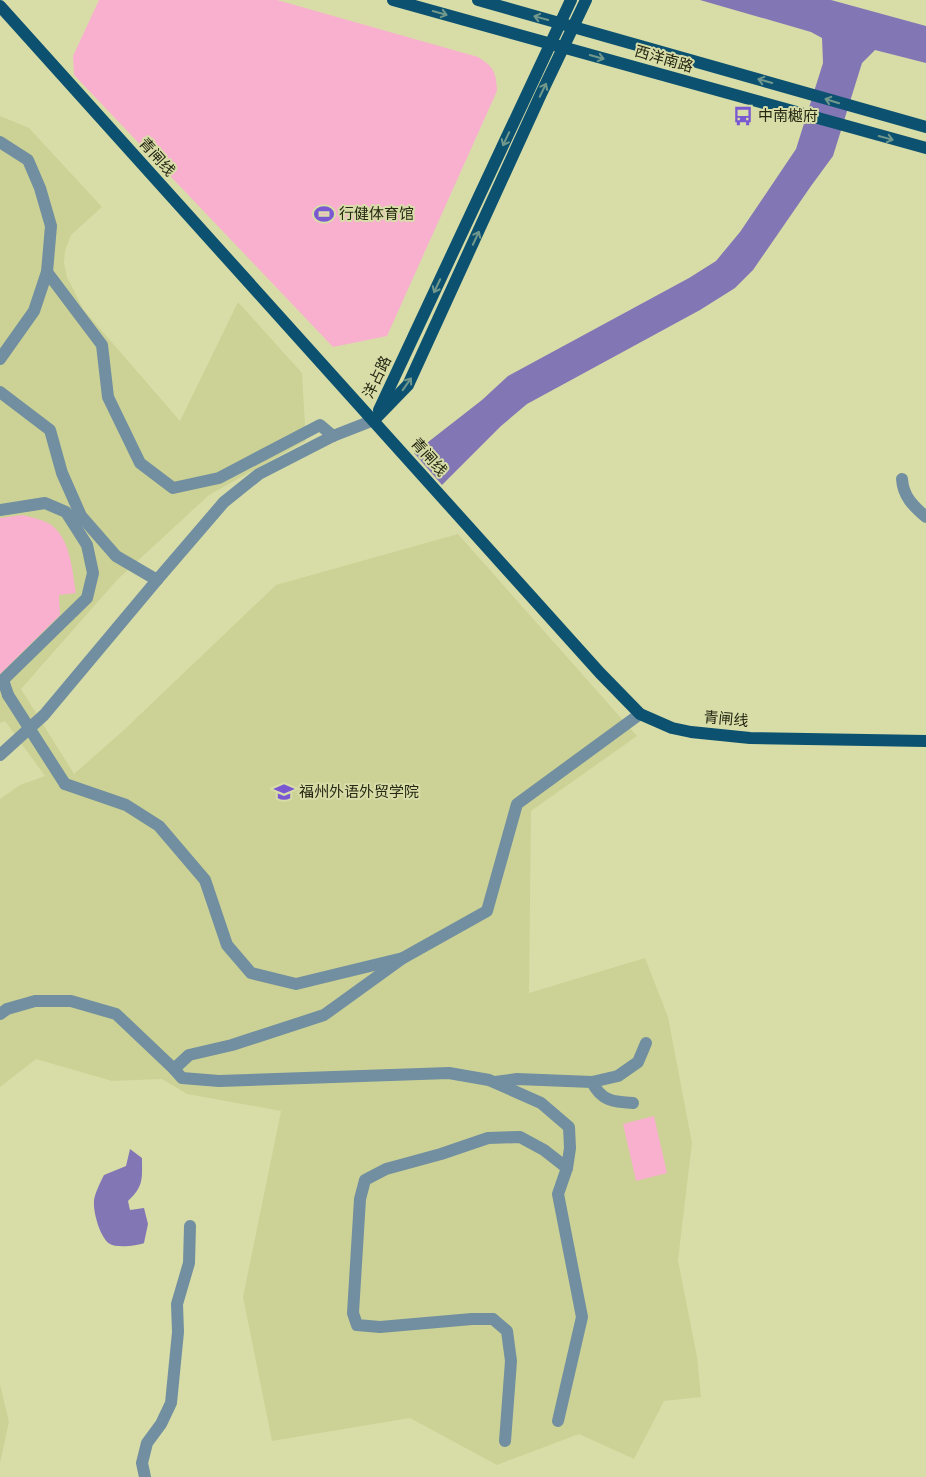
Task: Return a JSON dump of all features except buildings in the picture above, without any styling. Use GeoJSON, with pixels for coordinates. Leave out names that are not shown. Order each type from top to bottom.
{"type":"FeatureCollection","features":[{"type":"Feature","properties":{"kind":"main road","name":"西洋南路"},"geometry":{"type":"LineString","coordinates":[[393,0],[926,148]]}},
{"type":"Feature","properties":{"kind":"main road","name":"西洋南路"},"geometry":{"type":"LineString","coordinates":[[478,0],[853,108],[926,127]]}},
{"type":"Feature","properties":{"kind":"main road","name":"洋占路"},"geometry":{"type":"LineString","coordinates":[[374,420],[571,0]]}},
{"type":"Feature","properties":{"kind":"main road","name":"洋占路"},"geometry":{"type":"LineString","coordinates":[[374,420],[408,385],[586,0]]}},
{"type":"Feature","properties":{"kind":"main road","name":"青闸线"},"geometry":{"type":"LineString","coordinates":[[0,6],[640,714],[672,728],[691,732],[750,738],[926,741]]}},
{"type":"Feature","properties":{"kind":"street"},"geometry":{"type":"LineString","coordinates":[[0,142],[28,160],[40,188],[51,226],[47,272],[34,310],[0,359]]}},
{"type":"Feature","properties":{"kind":"street"},"geometry":{"type":"LineString","coordinates":[[47,272],[102,345],[108,397],[140,463],[173,488],[219,478],[320,426],[333,436]]}},
{"type":"Feature","properties":{"kind":"street"},"geometry":{"type":"LineString","coordinates":[[0,392],[50,430],[62,473],[81,516],[116,556],[157,580]]}},
{"type":"Feature","properties":{"kind":"street"},"geometry":{"type":"LineString","coordinates":[[0,755],[44,715],[224,502],[259,474],[333,436],[374,420]]}},
{"type":"Feature","properties":{"kind":"street"},"geometry":{"type":"LineString","coordinates":[[902,479],[903,490],[910,502],[926,517]]}},
{"type":"Feature","properties":{"kind":"street"},"geometry":{"type":"LineString","coordinates":[[0,510],[45,504],[66,512],[87,545],[93,573],[87,598],[3,680],[8,695],[65,784],[126,805],[159,826],[205,880],[227,945],[251,973],[296,984],[404,958]]}},
{"type":"Feature","properties":{"kind":"street"},"geometry":{"type":"LineString","coordinates":[[174,1069],[189,1055],[232,1045],[324,1015],[404,958],[488,911],[517,804],[640,714]]}},
{"type":"Feature","properties":{"kind":"street"},"geometry":{"type":"LineString","coordinates":[[0,1014],[7,1009],[35,1001],[71,1001],[116,1014],[182,1078],[219,1081],[449,1073],[489,1080],[541,1103],[569,1127],[570,1148],[567,1168],[558,1194],[582,1317],[558,1421]]}},
{"type":"Feature","properties":{"kind":"street"},"geometry":{"type":"LineString","coordinates":[[495,1082],[517,1079],[592,1082],[618,1076],[638,1062],[646,1044]]}},
{"type":"Feature","properties":{"kind":"street"},"geometry":{"type":"LineString","coordinates":[[592,1082],[596,1089],[610,1101],[633,1103]]}},
{"type":"Feature","properties":{"kind":"street"},"geometry":{"type":"LineString","coordinates":[[505,1441],[511,1361],[507,1331],[493,1319],[380,1326],[358,1325],[353,1313],[360,1199],[366,1180],[386,1169],[441,1154],[488,1138],[520,1137],[544,1150],[567,1168]]}},
{"type":"Feature","properties":{"kind":"street"},"geometry":{"type":"LineString","coordinates":[[145,1477],[142,1463],[147,1443],[162,1424],[171,1403],[176,1367],[177,1304],[189,1263],[190,1226]]}},
{"type":"Feature","properties":{"kind":"shaded area","name":"行健体育馆"},"geometry":{"type":"Polygon","coordinates":[[[99,0],[277,0],[478,57],[491,67],[496,79],[497,91],[387,336],[333,347],[74,75],[73,56],[99,0]]]}},
{"type":"Feature","properties":{"kind":"shaded area"},"geometry":{"type":"Polygon","coordinates":[[[700,0],[831,0],[926,26],[926,63],[875,50],[862,63],[833,156],[753,270],[735,288],[700,310],[527,404],[501,426],[442,485],[414,453],[482,400],[508,376],[689,278],[716,261],[740,232],[796,149],[823,63],[822,38],[811,32],[700,0]]]}},
{"type":"Feature","properties":{"kind":"shaded area","name":"福州外语外贸学院"},"geometry":{"type":"Polygon","coordinates":[[[0,116],[29,128],[102,207],[71,235],[65,251],[64,263],[67,277],[83,309],[180,421],[238,302],[302,373],[306,441],[209,495],[117,580],[21,689],[74,774],[125,729],[276,585],[458,534],[637,736],[531,811],[529,993],[645,958],[668,1017],[692,1143],[678,1260],[697,1357],[701,1397],[664,1401],[634,1459],[579,1434],[497,1465],[410,1418],[272,1441],[243,1297],[281,1111],[187,1094],[162,1079],[112,1081],[36,1059],[0,1087],[0,799],[20,785],[45,776],[5,721],[0,723],[0,116]]]}},
{"type":"Feature","properties":{"kind":"shaded area"},"geometry":{"type":"Polygon","coordinates":[[[22,515],[48,523],[62,536],[69,555],[76,593],[59,595],[60,615],[0,674],[0,518],[22,515]]]}},
{"type":"Feature","properties":{"kind":"shaded area"},"geometry":{"type":"Polygon","coordinates":[[[654,1116],[667,1173],[636,1181],[623,1124],[654,1116]]]}},
{"type":"Feature","properties":{"kind":"shaded area"},"geometry":{"type":"Polygon","coordinates":[[[130,1149],[142,1158],[142,1171],[141,1182],[137,1191],[128,1201],[130,1210],[144,1208],[148,1224],[144,1243],[132,1246],[117,1246],[106,1241],[100,1231],[95,1212],[94,1198],[104,1175],[126,1166],[130,1149]]]}},
{"type":"Feature","properties":{"kind":"shaded area"},"geometry":{"type":"Polygon","coordinates":[[[0,1384],[9,1422],[0,1463],[0,1384]]]}},
{"type":"Feature","properties":{"kind":"place","name":"中南樾府"},"geometry":{"type":"Point","coordinates":[743,116]}},
{"type":"Feature","properties":{"kind":"place","name":"行健体育馆"},"geometry":{"type":"Point","coordinates":[324,214]}},
{"type":"Feature","properties":{"kind":"place","name":"福州外语外贸学院"},"geometry":{"type":"Point","coordinates":[284,792]}}]}
